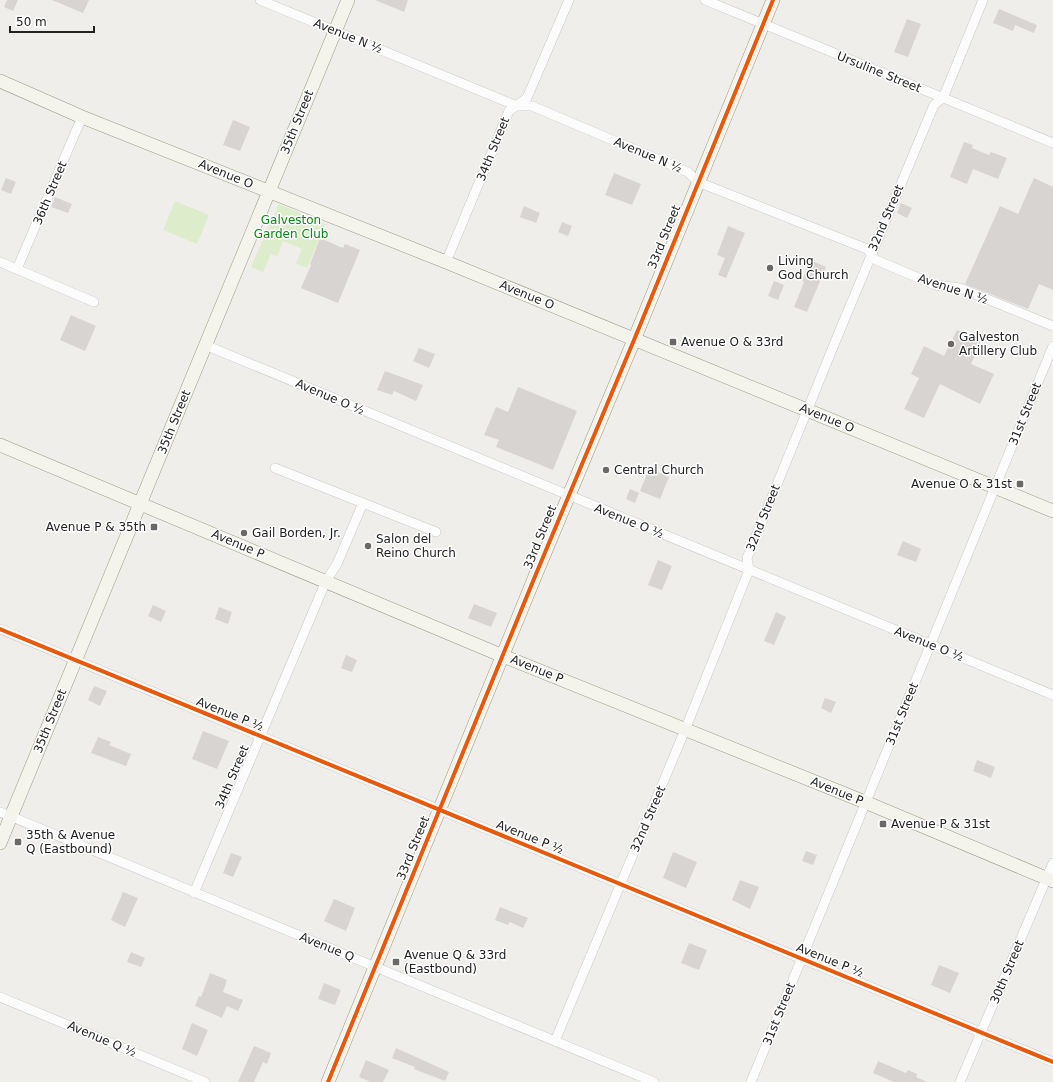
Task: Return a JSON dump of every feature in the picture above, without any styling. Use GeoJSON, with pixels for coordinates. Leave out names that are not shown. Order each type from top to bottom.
{"type":"FeatureCollection","features":[{"type":"Feature","properties":{"kind":"main road","name":"35th Street"},"geometry":{"type":"LineString","coordinates":[[0,844],[6,814],[75,660],[348,0]]}},
{"type":"Feature","properties":{"kind":"main road","name":"33rd Street"},"geometry":{"type":"LineString","coordinates":[[328,1082],[773,0]]}},
{"type":"Feature","properties":{"kind":"main road","name":"Avenue O"},"geometry":{"type":"LineString","coordinates":[[0,81],[82,117],[446,262],[1053,511]]}},
{"type":"Feature","properties":{"kind":"main road","name":"Avenue P"},"geometry":{"type":"LineString","coordinates":[[0,445],[503,656],[866,802],[1050,880]]}},
{"type":"Feature","properties":{"kind":"street","name":"Avenue N ½"},"geometry":{"type":"LineString","coordinates":[[260,0],[518,106],[532,106],[688,172],[698,182],[867,249],[878,261],[935,285],[960,288],[1053,326]]}},
{"type":"Feature","properties":{"kind":"street","name":"34th Street"},"geometry":{"type":"LineString","coordinates":[[446,262],[509,112],[527,98],[569,0]]}},
{"type":"Feature","properties":{"kind":"street","name":"Ursuline Street"},"geometry":{"type":"LineString","coordinates":[[705,0],[1053,143]]}},
{"type":"Feature","properties":{"kind":"street","name":"32nd Street"},"geometry":{"type":"LineString","coordinates":[[555,1041],[685,730],[749,570],[747,558],[871,255],[934,105],[943,98],[983,0]]}},
{"type":"Feature","properties":{"kind":"street","name":"36th Street"},"geometry":{"type":"LineString","coordinates":[[17,269],[82,117]]}},
{"type":"Feature","properties":{"kind":"street"},"geometry":{"type":"LineString","coordinates":[[0,262],[94,302]]}},
{"type":"Feature","properties":{"kind":"street","name":"Avenue O ½"},"geometry":{"type":"LineString","coordinates":[[205,345],[1053,695]]}},
{"type":"Feature","properties":{"kind":"street","name":"31st Street"},"geometry":{"type":"LineString","coordinates":[[751,1082],[1053,346]]}},
{"type":"Feature","properties":{"kind":"street"},"geometry":{"type":"LineString","coordinates":[[275,468],[436,532]]}},
{"type":"Feature","properties":{"kind":"street","name":"34th Street"},"geometry":{"type":"LineString","coordinates":[[194,893],[326,581],[337,564],[363,503]]}},
{"type":"Feature","properties":{"kind":"street","name":"Avenue P ½"},"geometry":{"type":"LineString","coordinates":[[0,629],[801,960],[1053,1062]]}},
{"type":"Feature","properties":{"kind":"street","name":"Avenue Q"},"geometry":{"type":"LineString","coordinates":[[6,814],[654,1082]]}},
{"type":"Feature","properties":{"kind":"street","name":"30th Street"},"geometry":{"type":"LineString","coordinates":[[960,1082],[1050,880],[1053,863]]}},
{"type":"Feature","properties":{"kind":"street","name":"Avenue Q ½"},"geometry":{"type":"LineString","coordinates":[[0,997],[205,1082]]}},
{"type":"Feature","properties":{"kind":"green space"},"geometry":{"type":"Polygon","coordinates":[[[175,201],[209,215],[197,244],[163,230],[175,201]]]}},
{"type":"Feature","properties":{"kind":"green space","name":"Galveston Garden Club"},"geometry":{"type":"Polygon","coordinates":[[[279,204],[325,224],[307,268],[296,263],[302,249],[283,241],[277,256],[271,254],[263,272],[251,267],[279,204]]]}},
{"type":"Feature","properties":{"kind":"building"},"geometry":{"type":"Polygon","coordinates":[[[7,0],[18,0],[13,11],[4,7],[7,0]]]}},
{"type":"Feature","properties":{"kind":"building"},"geometry":{"type":"Polygon","coordinates":[[[52,0],[89,0],[83,13],[52,0]]]}},
{"type":"Feature","properties":{"kind":"building"},"geometry":{"type":"Polygon","coordinates":[[[375,0],[408,0],[404,12],[375,0]]]}},
{"type":"Feature","properties":{"kind":"building"},"geometry":{"type":"Polygon","coordinates":[[[999,9],[1037,25],[1034,33],[1015,25],[1013,31],[993,23],[999,9]]]}},
{"type":"Feature","properties":{"kind":"building"},"geometry":{"type":"Polygon","coordinates":[[[907,19],[921,24],[908,57],[894,52],[907,19]]]}},
{"type":"Feature","properties":{"kind":"building"},"geometry":{"type":"Polygon","coordinates":[[[233,120],[250,127],[240,151],[223,145],[233,120]]]}},
{"type":"Feature","properties":{"kind":"building"},"geometry":{"type":"Polygon","coordinates":[[[964,142],[973,145],[972,148],[989,155],[991,152],[1007,158],[998,179],[973,169],[967,184],[950,177],[964,142]]]}},
{"type":"Feature","properties":{"kind":"building"},"geometry":{"type":"Polygon","coordinates":[[[614,173],[641,184],[632,205],[605,195],[614,173]]]}},
{"type":"Feature","properties":{"kind":"building"},"geometry":{"type":"Polygon","coordinates":[[[6,178],[16,182],[11,194],[1,190],[6,178]]]}},
{"type":"Feature","properties":{"kind":"building"},"geometry":{"type":"Polygon","coordinates":[[[1034,178],[1053,187],[1053,290],[1039,284],[1028,309],[965,284],[1000,206],[1018,214],[1034,178]]]}},
{"type":"Feature","properties":{"kind":"building"},"geometry":{"type":"Polygon","coordinates":[[[55,197],[72,204],[68,213],[51,207],[55,197]]]}},
{"type":"Feature","properties":{"kind":"building"},"geometry":{"type":"Polygon","coordinates":[[[901,203],[912,208],[907,218],[897,213],[901,203]]]}},
{"type":"Feature","properties":{"kind":"building"},"geometry":{"type":"Polygon","coordinates":[[[524,206],[540,213],[536,223],[520,217],[524,206]]]}},
{"type":"Feature","properties":{"kind":"building"},"geometry":{"type":"Polygon","coordinates":[[[562,222],[572,226],[568,236],[558,232],[562,222]]]}},
{"type":"Feature","properties":{"kind":"building"},"geometry":{"type":"Polygon","coordinates":[[[728,226],[745,233],[726,278],[718,275],[725,258],[717,255],[728,226]]]}},
{"type":"Feature","properties":{"kind":"building"},"geometry":{"type":"Polygon","coordinates":[[[320,238],[343,248],[345,244],[360,250],[338,303],[301,288],[320,238]]]}},
{"type":"Feature","properties":{"kind":"building"},"geometry":{"type":"Polygon","coordinates":[[[810,260],[826,267],[807,312],[794,307],[804,282],[802,281],[810,260]]]}},
{"type":"Feature","properties":{"kind":"building"},"geometry":{"type":"Polygon","coordinates":[[[774,281],[784,285],[778,300],[768,296],[774,281]]]}},
{"type":"Feature","properties":{"kind":"building"},"geometry":{"type":"Polygon","coordinates":[[[71,315],[96,326],[85,351],[60,340],[71,315]]]}},
{"type":"Feature","properties":{"kind":"building"},"geometry":{"type":"Polygon","coordinates":[[[957,330],[981,342],[971,364],[994,374],[980,404],[940,384],[924,418],[904,409],[919,378],[911,374],[924,346],[944,356],[957,330]]]}},
{"type":"Feature","properties":{"kind":"building"},"geometry":{"type":"Polygon","coordinates":[[[419,348],[435,354],[429,368],[413,361],[419,348]]]}},
{"type":"Feature","properties":{"kind":"building"},"geometry":{"type":"Polygon","coordinates":[[[385,371],[423,385],[416,401],[394,391],[392,395],[377,390],[385,371]]]}},
{"type":"Feature","properties":{"kind":"building"},"geometry":{"type":"Polygon","coordinates":[[[518,387],[577,411],[553,470],[496,447],[499,440],[484,435],[496,407],[508,412],[518,387]]]}},
{"type":"Feature","properties":{"kind":"building"},"geometry":{"type":"Polygon","coordinates":[[[649,469],[669,477],[660,499],[640,491],[649,469]]]}},
{"type":"Feature","properties":{"kind":"building"},"geometry":{"type":"Polygon","coordinates":[[[630,489],[639,493],[635,503],[626,499],[630,489]]]}},
{"type":"Feature","properties":{"kind":"building"},"geometry":{"type":"Polygon","coordinates":[[[903,541],[921,549],[916,562],[897,555],[903,541]]]}},
{"type":"Feature","properties":{"kind":"building"},"geometry":{"type":"Polygon","coordinates":[[[658,560],[672,566],[662,590],[648,585],[658,560]]]}},
{"type":"Feature","properties":{"kind":"building"},"geometry":{"type":"Polygon","coordinates":[[[474,604],[497,613],[491,627],[468,618],[474,604]]]}},
{"type":"Feature","properties":{"kind":"building"},"geometry":{"type":"Polygon","coordinates":[[[153,605],[166,611],[161,622],[148,616],[153,605]]]}},
{"type":"Feature","properties":{"kind":"building"},"geometry":{"type":"Polygon","coordinates":[[[219,607],[232,612],[228,624],[215,619],[219,607]]]}},
{"type":"Feature","properties":{"kind":"building"},"geometry":{"type":"Polygon","coordinates":[[[776,612],[786,617],[774,645],[764,641],[776,612]]]}},
{"type":"Feature","properties":{"kind":"building"},"geometry":{"type":"Polygon","coordinates":[[[346,655],[357,660],[352,672],[341,668],[346,655]]]}},
{"type":"Feature","properties":{"kind":"building"},"geometry":{"type":"Polygon","coordinates":[[[94,686],[107,691],[100,706],[88,700],[94,686]]]}},
{"type":"Feature","properties":{"kind":"building"},"geometry":{"type":"Polygon","coordinates":[[[825,698],[836,702],[831,713],[821,708],[825,698]]]}},
{"type":"Feature","properties":{"kind":"building"},"geometry":{"type":"Polygon","coordinates":[[[203,731],[229,741],[217,769],[192,759],[203,731]]]}},
{"type":"Feature","properties":{"kind":"building"},"geometry":{"type":"Polygon","coordinates":[[[98,737],[111,742],[109,745],[131,754],[126,766],[91,753],[98,737]]]}},
{"type":"Feature","properties":{"kind":"building"},"geometry":{"type":"Polygon","coordinates":[[[977,760],[995,767],[991,778],[973,771],[977,760]]]}},
{"type":"Feature","properties":{"kind":"building"},"geometry":{"type":"Polygon","coordinates":[[[806,851],[817,855],[813,865],[802,861],[806,851]]]}},
{"type":"Feature","properties":{"kind":"building"},"geometry":{"type":"Polygon","coordinates":[[[673,852],[697,862],[686,888],[663,878],[673,852]]]}},
{"type":"Feature","properties":{"kind":"building"},"geometry":{"type":"Polygon","coordinates":[[[231,853],[242,857],[233,877],[223,873],[231,853]]]}},
{"type":"Feature","properties":{"kind":"building"},"geometry":{"type":"Polygon","coordinates":[[[740,880],[759,887],[750,909],[732,900],[740,880]]]}},
{"type":"Feature","properties":{"kind":"building"},"geometry":{"type":"Polygon","coordinates":[[[123,892],[138,898],[125,927],[111,920],[123,892]]]}},
{"type":"Feature","properties":{"kind":"building"},"geometry":{"type":"Polygon","coordinates":[[[334,899],[355,908],[346,931],[324,921],[334,899]]]}},
{"type":"Feature","properties":{"kind":"building"},"geometry":{"type":"Polygon","coordinates":[[[500,907],[528,918],[523,928],[510,922],[508,925],[495,920],[500,907]]]}},
{"type":"Feature","properties":{"kind":"building"},"geometry":{"type":"Polygon","coordinates":[[[689,943],[707,950],[699,970],[681,963],[689,943]]]}},
{"type":"Feature","properties":{"kind":"building"},"geometry":{"type":"Polygon","coordinates":[[[131,952],[145,958],[141,967],[127,962],[131,952]]]}},
{"type":"Feature","properties":{"kind":"building"},"geometry":{"type":"Polygon","coordinates":[[[939,965],[959,973],[950,993],[931,985],[939,965]]]}},
{"type":"Feature","properties":{"kind":"building"},"geometry":{"type":"Polygon","coordinates":[[[210,973],[227,980],[223,992],[243,1000],[238,1011],[227,1006],[222,1018],[195,1006],[199,996],[201,997],[210,973]]]}},
{"type":"Feature","properties":{"kind":"building"},"geometry":{"type":"Polygon","coordinates":[[[324,983],[341,990],[335,1005],[318,999],[324,983]]]}},
{"type":"Feature","properties":{"kind":"building"},"geometry":{"type":"Polygon","coordinates":[[[192,1023],[208,1030],[197,1056],[182,1049],[192,1023]]]}},
{"type":"Feature","properties":{"kind":"building"},"geometry":{"type":"Polygon","coordinates":[[[254,1046],[271,1053],[267,1064],[263,1062],[254,1082],[238,1082],[254,1046]]]}},
{"type":"Feature","properties":{"kind":"building"},"geometry":{"type":"Polygon","coordinates":[[[396,1048],[449,1072],[445,1081],[414,1069],[415,1067],[392,1058],[396,1048]]]}},
{"type":"Feature","properties":{"kind":"building"},"geometry":{"type":"Polygon","coordinates":[[[366,1060],[389,1070],[383,1082],[371,1082],[359,1077],[366,1060]]]}},
{"type":"Feature","properties":{"kind":"building"},"geometry":{"type":"Polygon","coordinates":[[[878,1061],[906,1073],[908,1070],[917,1074],[916,1077],[927,1082],[894,1082],[873,1073],[878,1061]]]}},
{"type":"Feature","properties":{"kind":"cycle path"},"geometry":{"type":"LineString","coordinates":[[328,1082],[773,0]]}},
{"type":"Feature","properties":{"kind":"cycle path"},"geometry":{"type":"LineString","coordinates":[[0,629],[1053,1062]]}},
{"type":"Feature","properties":{"kind":"place","name":"Living God Church"},"geometry":{"type":"Point","coordinates":[770,268]}},
{"type":"Feature","properties":{"kind":"place","name":"Avenue O & 33rd"},"geometry":{"type":"Point","coordinates":[673,342]}},
{"type":"Feature","properties":{"kind":"place","name":"Galveston Artillery Club"},"geometry":{"type":"Point","coordinates":[951,344]}},
{"type":"Feature","properties":{"kind":"place","name":"Central Church"},"geometry":{"type":"Point","coordinates":[606,470]}},
{"type":"Feature","properties":{"kind":"place","name":"Avenue O & 31st"},"geometry":{"type":"Point","coordinates":[1020,484]}},
{"type":"Feature","properties":{"kind":"place","name":"Avenue P & 35th"},"geometry":{"type":"Point","coordinates":[154,527]}},
{"type":"Feature","properties":{"kind":"place","name":"Gail Borden, Jr."},"geometry":{"type":"Point","coordinates":[244,533]}},
{"type":"Feature","properties":{"kind":"place","name":"Salon del Reino Church"},"geometry":{"type":"Point","coordinates":[368,546]}},
{"type":"Feature","properties":{"kind":"place","name":"Avenue P & 31st"},"geometry":{"type":"Point","coordinates":[883,824]}},
{"type":"Feature","properties":{"kind":"place","name":"35th & Avenue Q (Eastbound)"},"geometry":{"type":"Point","coordinates":[18,842]}},
{"type":"Feature","properties":{"kind":"place","name":"Avenue Q & 33rd (Eastbound)"},"geometry":{"type":"Point","coordinates":[396,962]}}]}
